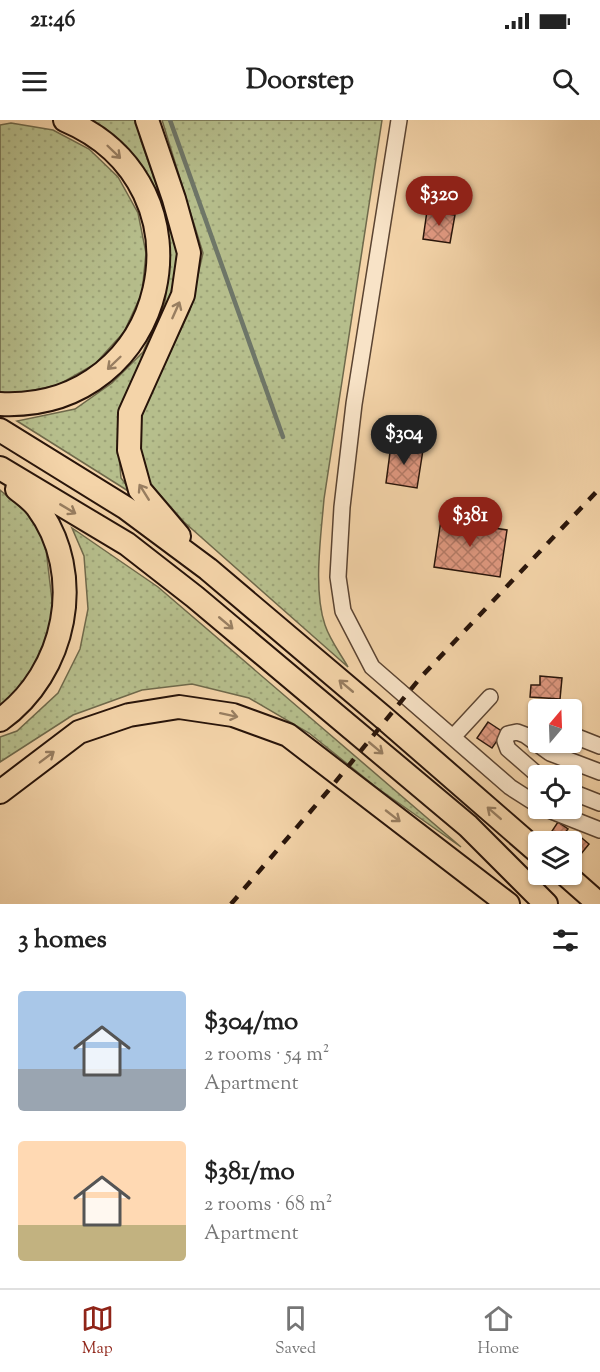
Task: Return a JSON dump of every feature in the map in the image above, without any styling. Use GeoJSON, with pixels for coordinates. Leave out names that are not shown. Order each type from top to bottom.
{"type":"FeatureCollection","features":[{"type":"Feature","properties":{"kind":"highway"},"geometry":{"type":"LineString","coordinates":[[0,404],[39,402],[61,396],[101,375],[133,342],[145,322],[153,301],[160,256],[158,233],[143,190],[131,170],[116,153],[99,138],[65,120]]}},
{"type":"Feature","properties":{"kind":"highway"},"geometry":{"type":"LineString","coordinates":[[147,120],[174,199],[189,253],[183,295],[130,413],[129,450],[140,490],[208,569]]}},
{"type":"Feature","properties":{"kind":"highway"},"geometry":{"type":"LineString","coordinates":[[0,430],[126,508],[208,569],[528,843]]}},
{"type":"Feature","properties":{"kind":"highway"},"geometry":{"type":"LineString","coordinates":[[0,468],[127,544],[195,597],[468,826],[546,904]]}},
{"type":"Feature","properties":{"kind":"highway"},"geometry":{"type":"LineString","coordinates":[[0,474],[37,506],[53,535],[66,592],[54,652],[43,675],[23,699],[0,720]]}},
{"type":"Feature","properties":{"kind":"highway"},"geometry":{"type":"LineString","coordinates":[[0,792],[80,732],[129,715],[179,707],[233,715],[288,735],[508,904]]}},
{"type":"Feature","properties":{"kind":"highway"},"geometry":{"type":"LineString","coordinates":[[577,885],[599,904]]}},
{"type":"Feature","properties":{"kind":"street"},"geometry":{"type":"LineString","coordinates":[[399,121],[354,404],[342,507],[338,577],[343,611],[372,667],[510,787],[528,799]]}},
{"type":"Feature","properties":{"kind":"street"},"geometry":{"type":"LineString","coordinates":[[453,737],[490,697]]}},
{"type":"Feature","properties":{"kind":"street"},"geometry":{"type":"LineString","coordinates":[[528,730],[508,734],[505,741],[508,749],[528,766]]}},
{"type":"Feature","properties":{"kind":"street"},"geometry":{"type":"LineString","coordinates":[[517,732],[550,753],[600,772]]}},
{"type":"Feature","properties":{"kind":"street"},"geometry":{"type":"LineString","coordinates":[[582,739],[600,746]]}},
{"type":"Feature","properties":{"kind":"street"},"geometry":{"type":"LineString","coordinates":[[582,796],[600,803]]}},
{"type":"Feature","properties":{"kind":"street"},"geometry":{"type":"LineString","coordinates":[[572,819],[600,830]]}},
{"type":"Feature","properties":{"kind":"green space"},"geometry":{"type":"Polygon","coordinates":[[[87,120],[136,120],[141,141],[182,257],[174,295],[119,415],[118,445],[121,478],[133,494],[17,421],[75,409],[112,383],[143,352],[165,302],[170,253],[154,188],[126,146],[87,120]]]}},
{"type":"Feature","properties":{"kind":"green space"},"geometry":{"type":"Polygon","coordinates":[[[162,120],[382,120],[324,499],[320,546],[321,611],[330,636],[348,667],[184,522],[147,480],[135,446],[143,411],[190,310],[203,253],[162,120]]]}},
{"type":"Feature","properties":{"kind":"green space"},"geometry":{"type":"Polygon","coordinates":[[[11,123],[53,130],[89,149],[118,177],[138,213],[146,253],[142,293],[124,332],[95,364],[58,385],[15,394],[0,392],[0,125],[11,123]]]}},
{"type":"Feature","properties":{"kind":"green space"},"geometry":{"type":"Polygon","coordinates":[[[0,490],[27,513],[45,541],[53,609],[43,660],[18,696],[0,704],[0,490]]]}},
{"type":"Feature","properties":{"kind":"green space"},"geometry":{"type":"Polygon","coordinates":[[[72,528],[158,587],[461,847],[376,787],[309,733],[249,698],[192,684],[142,690],[73,715],[0,762],[0,737],[17,731],[58,693],[80,649],[88,609],[84,556],[72,528]]]}},
{"type":"Feature","properties":{"kind":"building"},"geometry":{"type":"Polygon","coordinates":[[[427,211],[455,215],[450,243],[423,239],[427,211]]]}},
{"type":"Feature","properties":{"kind":"building"},"geometry":{"type":"Polygon","coordinates":[[[391,445],[423,450],[417,488],[386,483],[391,445]]]}},
{"type":"Feature","properties":{"kind":"building"},"geometry":{"type":"Polygon","coordinates":[[[441,520],[507,530],[500,577],[434,567],[441,520]]]}},
{"type":"Feature","properties":{"kind":"building"},"geometry":{"type":"Polygon","coordinates":[[[540,676],[562,678],[560,699],[530,697],[531,685],[540,685],[540,676]]]}},
{"type":"Feature","properties":{"kind":"building"},"geometry":{"type":"Polygon","coordinates":[[[488,722],[503,732],[492,748],[477,738],[488,722]]]}},
{"type":"Feature","properties":{"kind":"building"},"geometry":{"type":"Polygon","coordinates":[[[558,822],[568,829],[566,831],[552,831],[558,822]]]}},
{"type":"Feature","properties":{"kind":"building"},"geometry":{"type":"Polygon","coordinates":[[[582,838],[589,844],[582,853],[582,838]]]}},
{"type":"Feature","properties":{"kind":"waterway"},"geometry":{"type":"LineString","coordinates":[[170,120],[283,437]]}},
{"type":"Feature","properties":{"kind":"railway"},"geometry":{"type":"LineString","coordinates":[[231,904],[328,791],[421,677],[600,488]]}}]}
